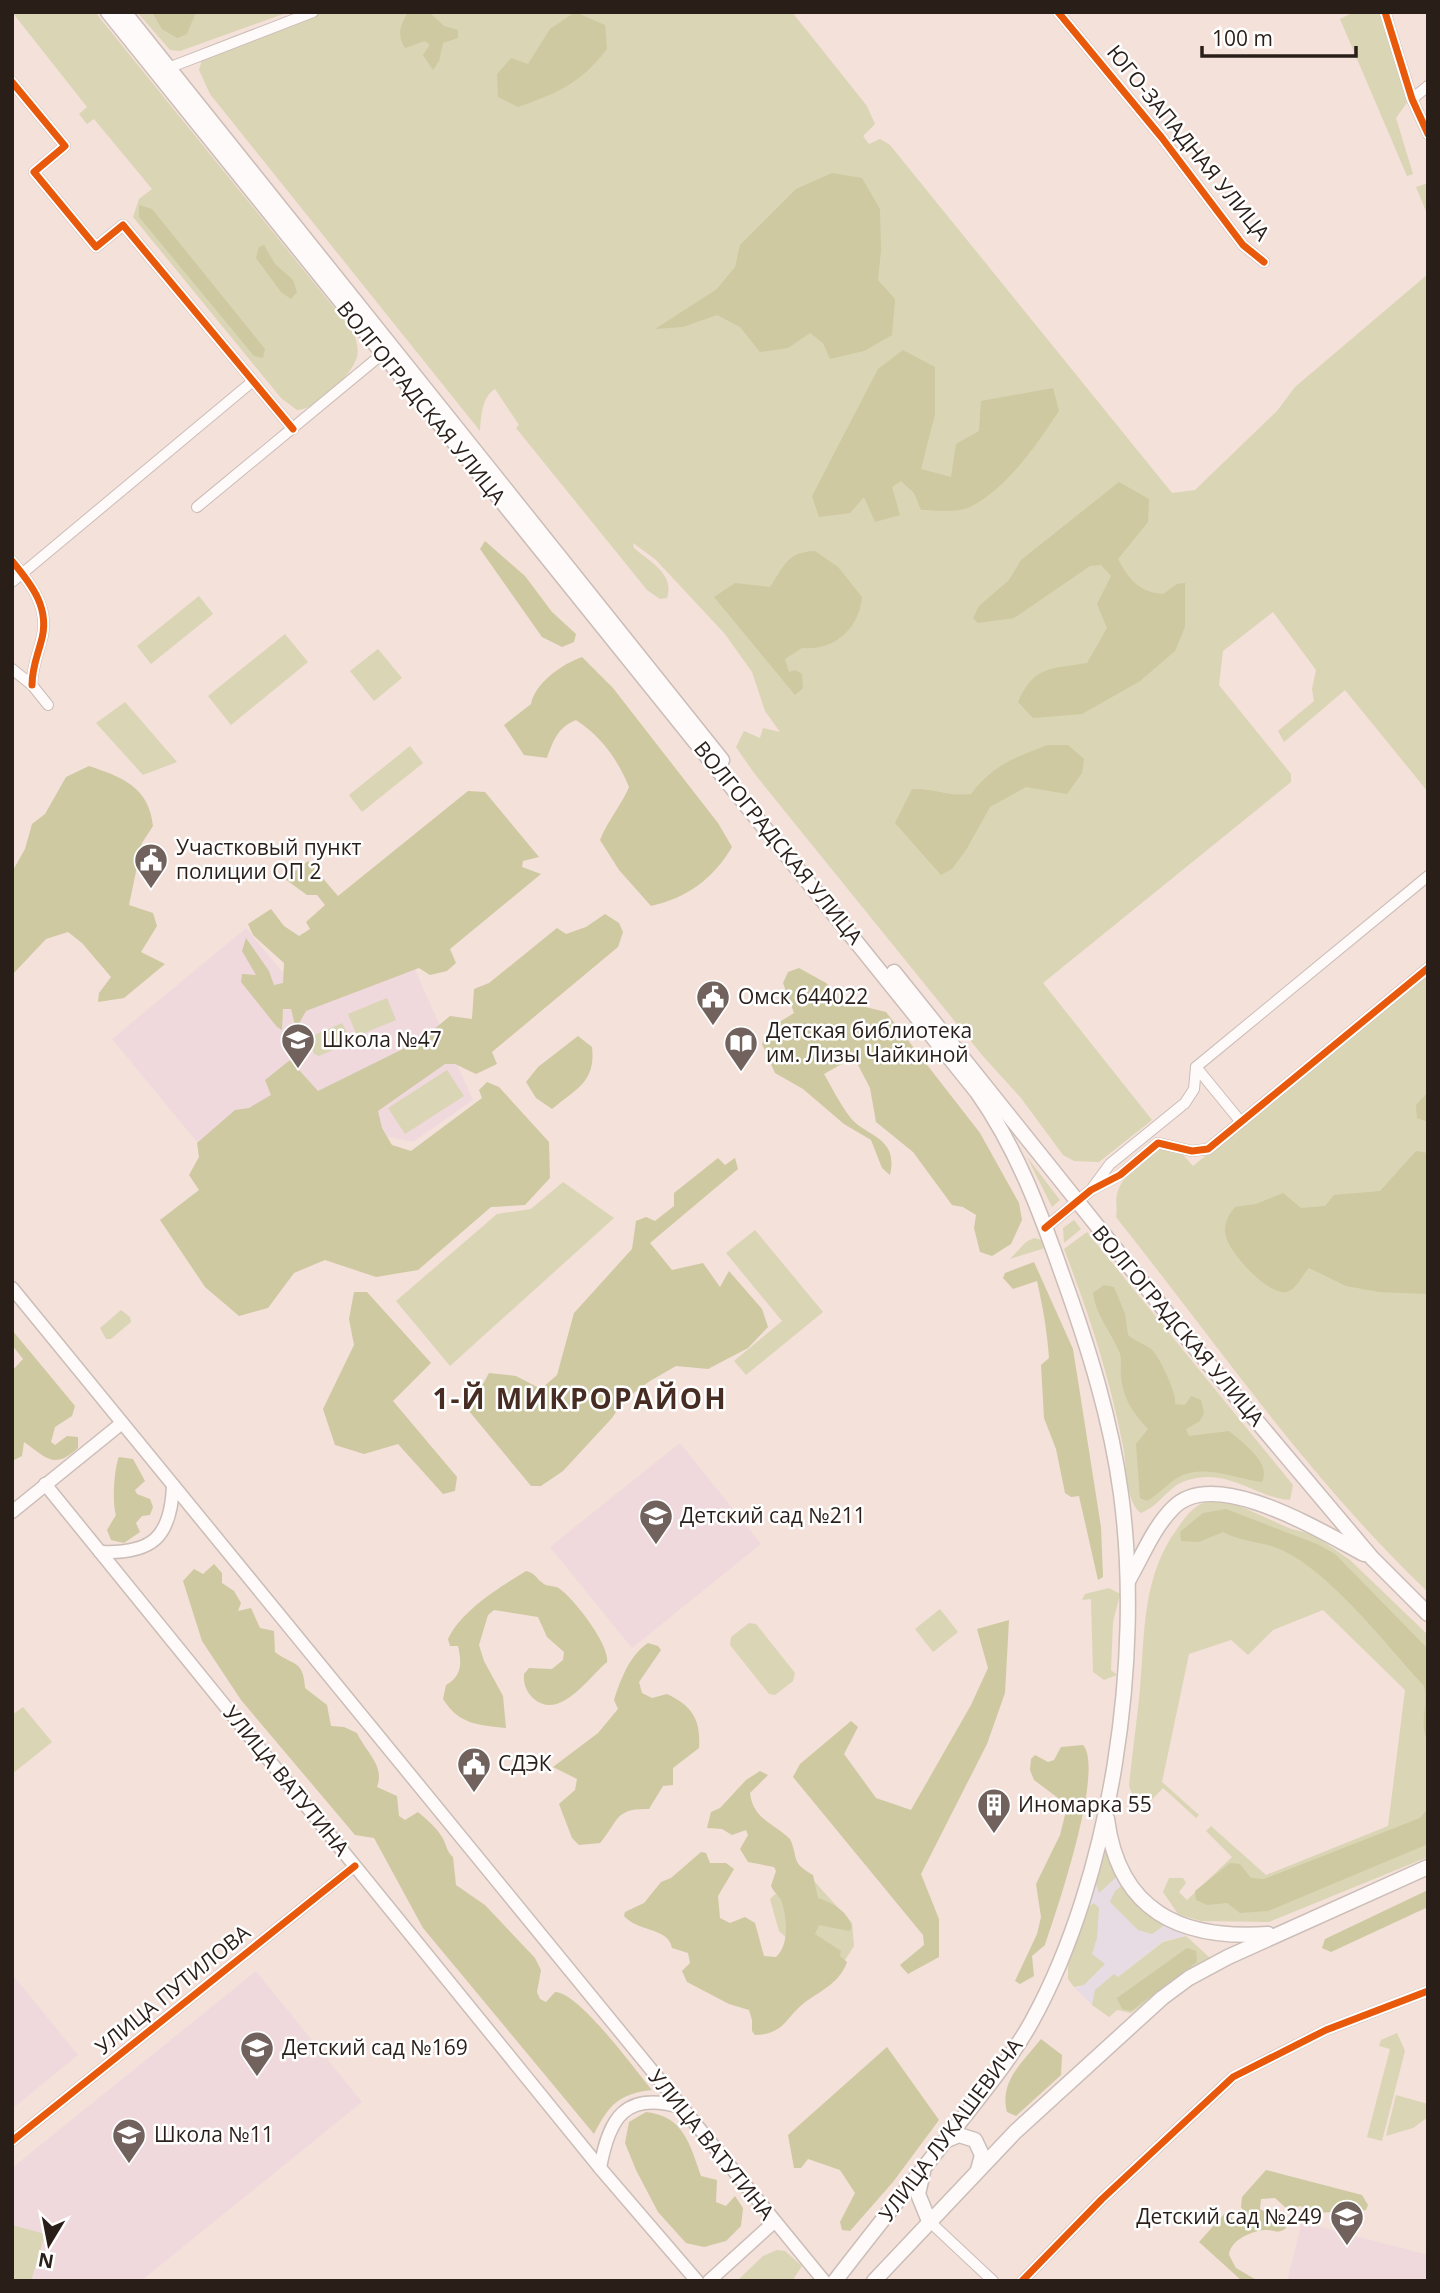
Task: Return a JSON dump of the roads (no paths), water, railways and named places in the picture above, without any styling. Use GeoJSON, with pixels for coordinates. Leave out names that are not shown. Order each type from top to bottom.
{"type":"FeatureCollection","features":[{"type":"Feature","properties":{"kind":"main road","name":"ВОЛГОГРАДСКАЯ УЛИЦА"},"geometry":{"type":"LineString","coordinates":[[108,12],[163,70],[1076,1202],[1372,1558],[1428,1614]]}},
{"type":"Feature","properties":{"kind":"main road","name":"ВОЛГОГРАДСКАЯ УЛИЦА"},"geometry":{"type":"LineString","coordinates":[[124,12],[163,70],[382,355],[977,1092],[1008,1140],[1074,1306],[1101,1393],[1121,1494],[1127,1582],[1126,1674],[1106,1811]]}},
{"type":"Feature","properties":{"kind":"main road","name":"УЛИЦА ВАТУТИНА"},"geometry":{"type":"LineString","coordinates":[[12,1288],[824,2281]]}},
{"type":"Feature","properties":{"kind":"main road"},"geometry":{"type":"LineString","coordinates":[[12,1512],[122,1423]]}},
{"type":"Feature","properties":{"kind":"main road","name":"УЛИЦА ВАТУТИНА"},"geometry":{"type":"LineString","coordinates":[[45,1484],[600,2168],[697,2281]]}},
{"type":"Feature","properties":{"kind":"main road"},"geometry":{"type":"LineString","coordinates":[[100,1552],[130,1553],[156,1540],[172,1515],[173,1485]]}},
{"type":"Feature","properties":{"kind":"main road"},"geometry":{"type":"LineString","coordinates":[[1127,1582],[1157,1528],[1174,1506],[1193,1495],[1212,1492],[1238,1497],[1293,1517],[1372,1558]]}},
{"type":"Feature","properties":{"kind":"main road"},"geometry":{"type":"LineString","coordinates":[[1106,1811],[1109,1834],[1122,1867],[1141,1897],[1167,1920],[1196,1932],[1217,1935],[1278,1933],[1428,1867]]}},
{"type":"Feature","properties":{"kind":"main road","name":"УЛИЦА ЛУКАШЕВИЧА"},"geometry":{"type":"LineString","coordinates":[[835,2281],[1018,2044],[1066,1948],[1106,1811]]}},
{"type":"Feature","properties":{"kind":"main road","name":"УЛИЦА ЛУКАШЕВИЧА"},"geometry":{"type":"LineString","coordinates":[[874,2281],[977,2171],[1068,2081],[1162,1998],[1189,1978],[1278,1933]]}},
{"type":"Feature","properties":{"kind":"main road"},"geometry":{"type":"LineString","coordinates":[[600,2168],[605,2138],[615,2119],[632,2105],[656,2100],[680,2107]]}},
{"type":"Feature","properties":{"kind":"main road"},"geometry":{"type":"LineString","coordinates":[[944,2142],[959,2135],[975,2140],[982,2155],[977,2171]]}},
{"type":"Feature","properties":{"kind":"main road"},"geometry":{"type":"LineString","coordinates":[[925,2167],[918,2194],[929,2221]]}},
{"type":"Feature","properties":{"kind":"main road"},"geometry":{"type":"LineString","coordinates":[[709,2281],[774,2222]]}},
{"type":"Feature","properties":{"kind":"street"},"geometry":{"type":"LineString","coordinates":[[163,70],[313,12]]}},
{"type":"Feature","properties":{"kind":"street","name":"ЮГО-ЗАПАДНАЯ УЛИЦА"},"geometry":{"type":"LineString","coordinates":[[1058,12],[1162,138],[1243,245],[1264,262]]}},
{"type":"Feature","properties":{"kind":"street"},"geometry":{"type":"LineString","coordinates":[[1385,12],[1412,99],[1428,134]]}},
{"type":"Feature","properties":{"kind":"street"},"geometry":{"type":"LineString","coordinates":[[12,82],[65,146],[34,172],[96,247],[123,225],[293,429]]}},
{"type":"Feature","properties":{"kind":"street"},"geometry":{"type":"LineString","coordinates":[[1412,99],[1428,86]]}},
{"type":"Feature","properties":{"kind":"street"},"geometry":{"type":"LineString","coordinates":[[197,508],[382,355]]}},
{"type":"Feature","properties":{"kind":"street"},"geometry":{"type":"LineString","coordinates":[[12,582],[253,381]]}},
{"type":"Feature","properties":{"kind":"street"},"geometry":{"type":"LineString","coordinates":[[12,561],[41,601],[44,620],[42,639],[32,667],[32,685]]}},
{"type":"Feature","properties":{"kind":"street"},"geometry":{"type":"LineString","coordinates":[[12,669],[32,685],[48,705]]}},
{"type":"Feature","properties":{"kind":"street"},"geometry":{"type":"LineString","coordinates":[[1091,1190],[1110,1164],[1185,1102],[1194,1089],[1196,1067],[1428,876]]}},
{"type":"Feature","properties":{"kind":"street"},"geometry":{"type":"LineString","coordinates":[[1045,1228],[1091,1190],[1120,1175],[1158,1143],[1200,1152],[1208,1149],[1428,968]]}},
{"type":"Feature","properties":{"kind":"street"},"geometry":{"type":"LineString","coordinates":[[1196,1067],[1241,1122]]}},
{"type":"Feature","properties":{"kind":"street","name":"УЛИЦА ПУТИЛОВА"},"geometry":{"type":"LineString","coordinates":[[12,2141],[355,1866]]}},
{"type":"Feature","properties":{"kind":"street"},"geometry":{"type":"LineString","coordinates":[[1022,2281],[1102,2199],[1233,2077],[1326,2030],[1428,1992]]}},
{"type":"Feature","properties":{"kind":"street"},"geometry":{"type":"LineString","coordinates":[[929,2221],[993,2281]]}},
{"type":"Feature","properties":{"kind":"place","name":"Участковый пункт полиции ОП 2"},"geometry":{"type":"Point","coordinates":[151,890]}},
{"type":"Feature","properties":{"kind":"place","name":"Омск 644022"},"geometry":{"type":"Point","coordinates":[713,1027]}},
{"type":"Feature","properties":{"kind":"place","name":"Школа №47"},"geometry":{"type":"Point","coordinates":[298,1070]}},
{"type":"Feature","properties":{"kind":"place","name":"Детская библиотека им. Лизы Чайкиной"},"geometry":{"type":"Point","coordinates":[741,1073]}},
{"type":"Feature","properties":{"kind":"place","name":"Детский сад №211"},"geometry":{"type":"Point","coordinates":[656,1546]}},
{"type":"Feature","properties":{"kind":"place","name":"СДЭК"},"geometry":{"type":"Point","coordinates":[474,1794]}},
{"type":"Feature","properties":{"kind":"place","name":"Иномарка 55"},"geometry":{"type":"Point","coordinates":[994,1835]}},
{"type":"Feature","properties":{"kind":"place","name":"Детский сад №169"},"geometry":{"type":"Point","coordinates":[257,2078]}},
{"type":"Feature","properties":{"kind":"place","name":"Школа №11"},"geometry":{"type":"Point","coordinates":[129,2165]}},
{"type":"Feature","properties":{"kind":"place","name":"Детский сад №249"},"geometry":{"type":"Point","coordinates":[1347,2247]}},
{"type":"Feature","properties":{"kind":"district","name":"1-Й МИКРОРАЙОН"},"geometry":{"type":"Point","coordinates":[580,1399]}}]}
